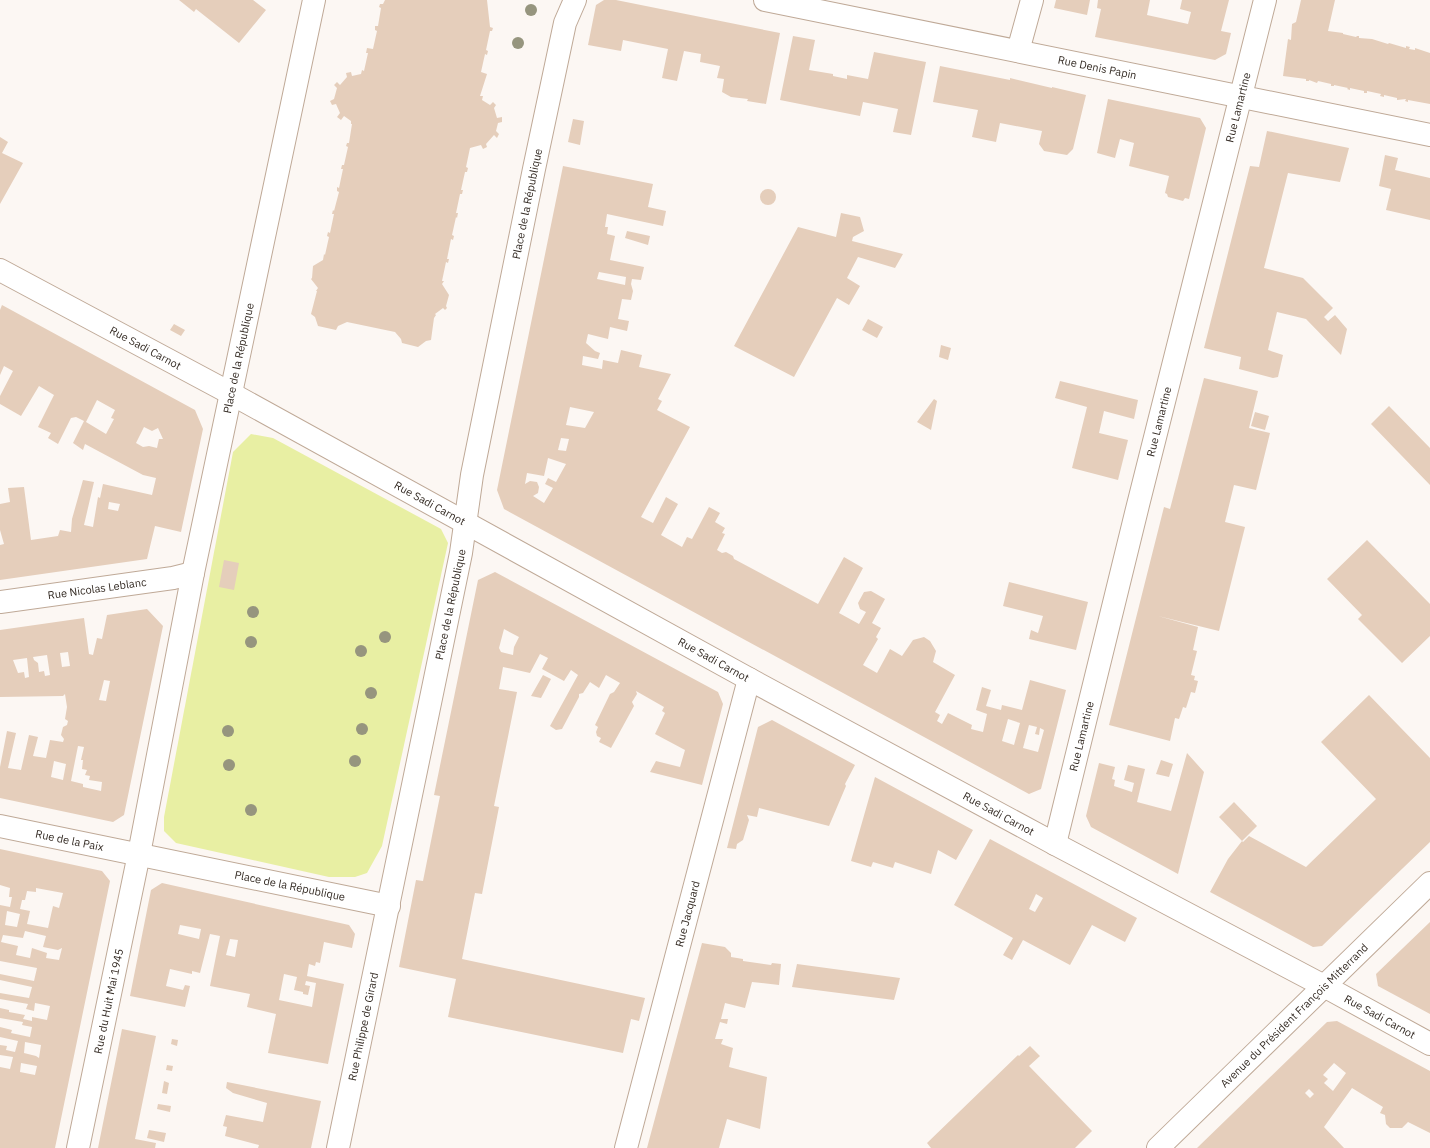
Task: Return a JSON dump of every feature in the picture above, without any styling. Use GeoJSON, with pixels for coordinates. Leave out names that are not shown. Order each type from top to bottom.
{"type":"FeatureCollection","features":[{"type":"Feature","properties":{"kind":"street","name":"Place de la République"},"geometry":{"type":"LineString","coordinates":[[314,0],[193,573],[139,854],[389,906],[466,524],[472,475],[534,168],[565,23],[575,0]]}},
{"type":"Feature","properties":{"kind":"street","name":"Rue Denis Papin"},"geometry":{"type":"LineString","coordinates":[[765,0],[797,3],[1018,51],[1430,135]]}},
{"type":"Feature","properties":{"kind":"street"},"geometry":{"type":"LineString","coordinates":[[1018,51],[1032,0]]}},
{"type":"Feature","properties":{"kind":"street","name":"Rue Lamartine"},"geometry":{"type":"LineString","coordinates":[[1055,844],[1138,505],[1265,0]]}},
{"type":"Feature","properties":{"kind":"street","name":"Rue Sadi Carnot"},"geometry":{"type":"LineString","coordinates":[[0,270],[230,393],[749,680],[1430,1044]]}},
{"type":"Feature","properties":{"kind":"street","name":"Rue Nicolas Leblanc"},"geometry":{"type":"LineString","coordinates":[[0,602],[173,578],[193,573]]}},
{"type":"Feature","properties":{"kind":"street","name":"Rue Jacquard"},"geometry":{"type":"LineString","coordinates":[[626,1148],[749,680]]}},
{"type":"Feature","properties":{"kind":"street","name":"Rue de la Paix"},"geometry":{"type":"LineString","coordinates":[[0,826],[139,854]]}},
{"type":"Feature","properties":{"kind":"street","name":"Rue du Huit Mai 1945"},"geometry":{"type":"LineString","coordinates":[[78,1148],[139,854]]}},
{"type":"Feature","properties":{"kind":"street","name":"Avenue du Président François Mitterrand"},"geometry":{"type":"LineString","coordinates":[[1158,1148],[1430,883]]}},
{"type":"Feature","properties":{"kind":"street","name":"Rue Philippe de Girard"},"geometry":{"type":"LineString","coordinates":[[338,1148],[389,906]]}},
{"type":"Feature","properties":{"kind":"green space"},"geometry":{"type":"Polygon","coordinates":[[[251,434],[273,438],[441,529],[448,543],[382,846],[367,873],[355,877],[329,877],[176,843],[164,831],[164,817],[233,452],[251,434]]]}},
{"type":"Feature","properties":{"kind":"building"},"geometry":{"type":"Polygon","coordinates":[[[179,0],[253,0],[266,10],[239,43],[196,9],[194,12],[179,0]]]}},
{"type":"Feature","properties":{"kind":"building"},"geometry":{"type":"Polygon","coordinates":[[[385,0],[487,0],[490,27],[493,28],[492,31],[490,31],[486,50],[488,51],[487,55],[485,54],[481,72],[487,74],[480,96],[483,96],[482,100],[490,105],[493,102],[496,105],[494,108],[497,118],[502,117],[502,122],[498,123],[496,131],[499,134],[497,138],[494,135],[486,144],[487,147],[483,149],[481,145],[470,148],[466,167],[468,168],[467,172],[465,172],[461,190],[463,190],[462,194],[460,194],[456,213],[458,213],[452,235],[454,236],[453,240],[451,239],[447,259],[449,259],[448,263],[446,262],[442,281],[444,281],[442,284],[449,295],[446,306],[447,308],[445,310],[443,308],[435,314],[431,340],[426,341],[418,347],[402,343],[401,339],[395,332],[347,322],[338,326],[336,330],[318,326],[315,317],[311,314],[318,288],[311,279],[313,266],[323,260],[324,254],[325,255],[329,237],[327,236],[328,232],[330,233],[334,214],[332,214],[339,192],[337,191],[337,187],[339,188],[343,169],[341,169],[342,165],[344,165],[348,147],[346,146],[347,143],[349,143],[352,124],[351,121],[344,116],[341,120],[337,117],[340,113],[336,104],[332,105],[330,101],[334,99],[337,88],[334,85],[337,82],[340,85],[347,77],[346,73],[351,72],[352,76],[361,74],[362,70],[364,71],[368,53],[366,53],[367,48],[373,49],[377,31],[375,30],[375,26],[378,26],[381,8],[379,7],[385,0]]]}},
{"type":"Feature","properties":{"kind":"building"},"geometry":{"type":"Polygon","coordinates":[[[604,0],[616,0],[780,33],[766,104],[747,101],[748,99],[731,97],[722,92],[724,79],[717,78],[720,66],[700,62],[701,54],[684,51],[677,81],[662,78],[668,49],[623,40],[621,51],[588,45],[596,5],[604,0]]]}},
{"type":"Feature","properties":{"kind":"building"},"geometry":{"type":"Polygon","coordinates":[[[1056,0],[1090,0],[1087,15],[1054,8],[1056,0]]]}},
{"type":"Feature","properties":{"kind":"building"},"geometry":{"type":"Polygon","coordinates":[[[1098,0],[1150,0],[1147,15],[1188,24],[1191,12],[1180,9],[1182,0],[1229,0],[1221,31],[1231,33],[1226,54],[1215,60],[1095,37],[1101,9],[1097,8],[1098,0]]]}},
{"type":"Feature","properties":{"kind":"building"},"geometry":{"type":"Polygon","coordinates":[[[1301,0],[1335,0],[1328,31],[1356,37],[1359,36],[1359,38],[1372,39],[1406,48],[1406,46],[1410,47],[1409,49],[1415,50],[1415,48],[1430,53],[1430,104],[1408,100],[1408,102],[1405,101],[1406,99],[1397,100],[1397,98],[1384,95],[1384,97],[1380,96],[1381,94],[1367,91],[1367,93],[1364,93],[1364,91],[1350,88],[1350,90],[1347,89],[1348,88],[1334,85],[1331,86],[1331,84],[1318,81],[1317,83],[1309,80],[1306,81],[1306,79],[1283,76],[1288,39],[1291,40],[1292,24],[1296,22],[1301,0]]]}},
{"type":"Feature","properties":{"kind":"building"},"geometry":{"type":"Polygon","coordinates":[[[793,36],[815,40],[809,70],[833,74],[833,76],[847,79],[847,75],[868,79],[874,52],[926,62],[911,135],[893,132],[898,109],[863,102],[860,116],[780,100],[793,36]]]}},
{"type":"Feature","properties":{"kind":"building"},"geometry":{"type":"Polygon","coordinates":[[[940,66],[1010,80],[1010,78],[1086,95],[1073,149],[1067,155],[1044,151],[1039,144],[1042,131],[1000,123],[996,142],[972,137],[978,110],[933,102],[940,66]]]}},
{"type":"Feature","properties":{"kind":"building"},"geometry":{"type":"Polygon","coordinates":[[[1108,99],[1200,118],[1206,128],[1189,199],[1185,198],[1183,201],[1168,197],[1165,193],[1169,176],[1129,166],[1134,143],[1120,139],[1115,158],[1097,153],[1108,99]]]}},
{"type":"Feature","properties":{"kind":"building"},"geometry":{"type":"Polygon","coordinates":[[[573,119],[584,121],[580,145],[568,142],[573,119]]]}},
{"type":"Feature","properties":{"kind":"building"},"geometry":{"type":"Polygon","coordinates":[[[1267,131],[1349,148],[1340,182],[1288,173],[1264,268],[1303,278],[1333,308],[1324,317],[1328,321],[1335,315],[1347,329],[1341,355],[1306,319],[1277,312],[1268,350],[1283,355],[1278,377],[1273,378],[1239,369],[1241,357],[1204,348],[1250,166],[1259,167],[1267,131]]]}},
{"type":"Feature","properties":{"kind":"building"},"geometry":{"type":"Polygon","coordinates":[[[0,137],[8,142],[2,153],[23,163],[0,204],[0,137]]]}},
{"type":"Feature","properties":{"kind":"building"},"geometry":{"type":"Polygon","coordinates":[[[1385,155],[1398,158],[1395,170],[1430,178],[1430,220],[1386,210],[1391,189],[1379,186],[1385,155]]]}},
{"type":"Feature","properties":{"kind":"building"},"geometry":{"type":"Polygon","coordinates":[[[563,166],[653,184],[648,207],[666,211],[663,226],[607,214],[605,227],[608,227],[607,234],[615,236],[610,260],[644,267],[641,280],[632,279],[631,284],[633,291],[631,300],[622,299],[618,319],[629,321],[627,331],[610,327],[608,339],[588,334],[586,343],[595,351],[600,353],[598,359],[583,356],[582,365],[602,369],[603,360],[618,363],[621,350],[642,355],[639,367],[671,374],[658,399],[662,401],[657,410],[690,427],[641,517],[653,523],[666,497],[678,504],[661,535],[682,547],[687,537],[692,539],[709,507],[720,513],[715,522],[725,528],[722,533],[725,534],[717,550],[722,553],[726,552],[733,556],[734,559],[818,604],[844,557],[863,568],[839,613],[859,624],[866,612],[860,609],[858,603],[864,592],[871,591],[885,599],[872,623],[881,628],[876,637],[878,639],[863,665],[877,673],[890,649],[902,656],[913,640],[924,637],[930,641],[936,651],[933,662],[955,675],[935,712],[940,715],[937,721],[942,724],[948,713],[972,725],[971,729],[983,732],[987,714],[976,710],[982,687],[991,690],[986,706],[1001,710],[1002,705],[1022,710],[1030,680],[1066,690],[1041,789],[1029,794],[504,509],[497,490],[563,166]],[[599,272],[597,279],[625,285],[626,277],[599,272]],[[570,407],[566,425],[585,428],[594,412],[570,407]],[[561,438],[558,450],[566,451],[569,439],[561,438]],[[548,458],[544,476],[527,473],[525,484],[530,481],[537,482],[539,487],[538,493],[533,496],[544,503],[553,488],[545,484],[548,478],[556,482],[566,464],[548,458]],[[1008,719],[1002,741],[1014,745],[1020,723],[1008,719]],[[1029,725],[1023,748],[1038,752],[1044,730],[1040,728],[1039,735],[1035,734],[1037,727],[1029,725]]]}},
{"type":"Feature","properties":{"kind":"building"},"geometry":{"type":"Polygon","coordinates":[[[768,189],[775,194],[776,197],[771,204],[768,205],[761,200],[760,197],[765,190],[768,189]]]}},
{"type":"Feature","properties":{"kind":"building"},"geometry":{"type":"Polygon","coordinates":[[[841,213],[860,217],[864,231],[853,237],[852,241],[903,254],[895,268],[858,257],[847,278],[860,286],[849,305],[837,298],[794,377],[734,346],[798,227],[836,237],[841,213]]]}},
{"type":"Feature","properties":{"kind":"building"},"geometry":{"type":"Polygon","coordinates":[[[627,231],[650,236],[648,245],[625,238],[627,231]]]}},
{"type":"Feature","properties":{"kind":"building"},"geometry":{"type":"Polygon","coordinates":[[[2,305],[195,410],[203,429],[181,532],[155,526],[147,559],[0,580],[0,545],[4,544],[0,530],[0,504],[10,502],[8,488],[24,487],[31,540],[58,536],[60,530],[71,532],[72,519],[83,480],[94,482],[84,525],[93,527],[98,497],[100,498],[103,484],[152,495],[156,478],[143,475],[85,444],[83,450],[73,443],[84,421],[76,417],[71,418],[58,444],[48,438],[51,433],[38,427],[54,395],[39,386],[21,416],[0,404],[0,396],[13,371],[4,366],[0,375],[0,310],[2,305]],[[97,400],[86,422],[106,434],[114,419],[111,418],[115,410],[97,400]],[[144,427],[136,443],[143,447],[149,446],[157,448],[159,439],[163,439],[158,428],[152,431],[144,427]],[[109,502],[108,509],[118,511],[120,504],[109,502]]]}},
{"type":"Feature","properties":{"kind":"building"},"geometry":{"type":"Polygon","coordinates":[[[868,319],[883,327],[877,338],[862,330],[868,319]]]}},
{"type":"Feature","properties":{"kind":"building"},"geometry":{"type":"Polygon","coordinates":[[[174,324],[185,330],[181,336],[170,330],[174,324]]]}},
{"type":"Feature","properties":{"kind":"building"},"geometry":{"type":"Polygon","coordinates":[[[941,345],[951,348],[948,360],[939,357],[941,345]]]}},
{"type":"Feature","properties":{"kind":"building"},"geometry":{"type":"Polygon","coordinates":[[[1204,378],[1258,391],[1249,428],[1270,433],[1256,490],[1234,485],[1225,522],[1245,527],[1219,631],[1158,616],[1198,627],[1193,650],[1197,651],[1191,675],[1195,676],[1194,680],[1198,681],[1195,693],[1191,692],[1186,708],[1183,707],[1179,719],[1175,718],[1170,741],[1109,725],[1164,507],[1170,509],[1204,378]]]}},
{"type":"Feature","properties":{"kind":"building"},"geometry":{"type":"Polygon","coordinates":[[[1060,381],[1138,400],[1134,419],[1104,411],[1099,433],[1128,440],[1118,480],[1072,468],[1087,407],[1055,398],[1060,381]]]}},
{"type":"Feature","properties":{"kind":"building"},"geometry":{"type":"Polygon","coordinates":[[[934,399],[937,401],[931,430],[917,422],[934,399]]]}},
{"type":"Feature","properties":{"kind":"building"},"geometry":{"type":"Polygon","coordinates":[[[1389,406],[1430,448],[1430,485],[1371,424],[1389,406]]]}},
{"type":"Feature","properties":{"kind":"building"},"geometry":{"type":"Polygon","coordinates":[[[1255,412],[1269,416],[1265,430],[1251,426],[1255,412]]]}},
{"type":"Feature","properties":{"kind":"building"},"geometry":{"type":"Polygon","coordinates":[[[1367,540],[1430,604],[1430,636],[1402,663],[1358,619],[1362,615],[1327,579],[1367,540]]]}},
{"type":"Feature","properties":{"kind":"building"},"geometry":{"type":"Polygon","coordinates":[[[224,560],[239,563],[234,590],[219,587],[224,560]]]}},
{"type":"Feature","properties":{"kind":"building"},"geometry":{"type":"Polygon","coordinates":[[[495,572],[718,692],[723,704],[702,785],[650,772],[656,761],[680,767],[685,750],[655,734],[665,713],[662,711],[664,707],[636,691],[637,694],[632,702],[634,706],[611,748],[599,742],[601,738],[597,736],[596,732],[598,727],[595,725],[610,694],[614,692],[620,683],[606,675],[599,688],[590,682],[583,693],[579,694],[579,697],[562,729],[556,730],[550,726],[578,675],[571,670],[564,681],[542,669],[548,658],[540,654],[530,673],[503,667],[499,689],[517,692],[494,806],[499,807],[482,894],[475,893],[462,959],[645,998],[639,1021],[631,1019],[623,1053],[448,1017],[456,979],[399,967],[416,880],[423,881],[440,796],[434,795],[478,580],[495,572]],[[504,629],[499,648],[501,652],[513,655],[514,647],[519,637],[504,629]]]}},
{"type":"Feature","properties":{"kind":"building"},"geometry":{"type":"Polygon","coordinates":[[[1009,582],[1088,602],[1076,650],[1029,639],[1031,630],[1038,633],[1043,616],[1003,606],[1009,582]]]}},
{"type":"Feature","properties":{"kind":"building"},"geometry":{"type":"Polygon","coordinates":[[[147,609],[163,626],[124,815],[113,822],[0,798],[0,767],[7,731],[16,733],[8,768],[21,770],[29,735],[38,737],[33,756],[46,758],[50,740],[63,742],[64,739],[61,735],[63,727],[67,725],[68,721],[65,719],[67,707],[65,694],[63,696],[0,697],[0,630],[84,618],[89,654],[93,655],[97,638],[102,639],[107,615],[147,609]],[[68,652],[60,653],[62,667],[70,666],[68,652]],[[47,655],[33,657],[38,663],[39,672],[44,671],[45,676],[50,675],[47,655]],[[27,658],[13,660],[18,673],[24,672],[25,678],[29,677],[27,658]],[[104,680],[99,700],[106,701],[110,681],[104,680]],[[78,746],[71,781],[83,784],[83,787],[101,791],[102,782],[89,780],[90,776],[85,775],[87,770],[82,769],[83,760],[81,760],[84,747],[78,746]],[[54,761],[51,777],[63,780],[66,764],[54,761]]]}},
{"type":"Feature","properties":{"kind":"building"},"geometry":{"type":"Polygon","coordinates":[[[543,675],[551,679],[541,698],[531,696],[543,675]]]}},
{"type":"Feature","properties":{"kind":"building"},"geometry":{"type":"Polygon","coordinates":[[[1369,695],[1430,758],[1430,842],[1322,946],[1313,947],[1210,892],[1228,859],[1242,841],[1243,842],[1249,836],[1306,867],[1376,799],[1321,742],[1369,695]]]}},
{"type":"Feature","properties":{"kind":"building"},"geometry":{"type":"Polygon","coordinates":[[[772,720],[855,765],[845,784],[846,786],[829,826],[759,808],[757,817],[747,815],[749,820],[743,840],[737,844],[736,849],[727,848],[758,727],[772,720]]]}},
{"type":"Feature","properties":{"kind":"building"},"geometry":{"type":"Polygon","coordinates":[[[1187,753],[1204,772],[1178,874],[1091,827],[1086,816],[1099,763],[1115,767],[1112,779],[1115,780],[1114,786],[1132,792],[1134,783],[1124,780],[1128,765],[1145,769],[1137,802],[1171,811],[1187,753]]]}},
{"type":"Feature","properties":{"kind":"building"},"geometry":{"type":"Polygon","coordinates":[[[1161,760],[1173,764],[1169,777],[1156,774],[1161,760]]]}},
{"type":"Feature","properties":{"kind":"building"},"geometry":{"type":"Polygon","coordinates":[[[875,777],[973,830],[956,860],[938,850],[931,874],[895,862],[893,868],[873,862],[871,867],[851,861],[875,777]]]}},
{"type":"Feature","properties":{"kind":"building"},"geometry":{"type":"Polygon","coordinates":[[[1234,802],[1257,826],[1242,841],[1219,817],[1234,802]]]}},
{"type":"Feature","properties":{"kind":"building"},"geometry":{"type":"Polygon","coordinates":[[[990,839],[1137,918],[1125,942],[1092,925],[1070,965],[1023,940],[1012,960],[1003,955],[1013,938],[954,905],[990,839]],[[1036,894],[1029,909],[1035,912],[1043,898],[1036,894]]]}},
{"type":"Feature","properties":{"kind":"building"},"geometry":{"type":"Polygon","coordinates":[[[0,849],[102,871],[110,881],[55,1148],[0,1148],[0,1067],[10,1069],[13,1057],[0,1055],[0,1045],[7,1046],[6,1050],[15,1052],[18,1041],[0,1037],[0,1027],[12,1030],[11,1033],[30,1037],[32,1027],[22,1025],[23,1022],[0,1018],[0,1008],[9,1010],[9,1012],[25,1015],[23,1019],[32,1021],[32,1017],[47,1020],[50,1006],[35,1003],[34,1011],[26,1009],[28,1004],[0,999],[0,993],[29,998],[32,987],[0,980],[0,974],[34,981],[37,968],[0,961],[0,905],[10,907],[12,897],[9,897],[10,888],[0,885],[0,849]],[[36,888],[36,892],[27,891],[25,900],[22,900],[20,909],[30,911],[27,924],[48,928],[53,906],[59,908],[63,893],[36,888]],[[7,911],[5,925],[17,927],[20,914],[7,911]],[[25,931],[23,938],[3,935],[1,942],[18,946],[16,955],[30,958],[32,948],[47,953],[46,958],[59,960],[62,948],[58,950],[43,947],[46,936],[25,931]],[[25,1042],[24,1053],[39,1058],[41,1045],[25,1042]],[[21,1063],[20,1072],[35,1075],[37,1066],[21,1063]]]}},
{"type":"Feature","properties":{"kind":"building"},"geometry":{"type":"Polygon","coordinates":[[[162,883],[349,925],[355,934],[352,948],[324,942],[320,963],[316,962],[315,966],[309,964],[307,976],[344,984],[328,1064],[268,1053],[276,1014],[247,1007],[250,994],[210,986],[220,936],[210,934],[200,973],[192,971],[192,974],[170,969],[166,986],[183,990],[185,985],[190,986],[185,1007],[130,996],[151,890],[162,883]],[[180,925],[178,934],[199,939],[201,929],[180,925]],[[230,939],[226,955],[235,957],[238,940],[230,939]],[[284,974],[279,1000],[312,1007],[316,983],[306,981],[305,985],[310,986],[308,995],[303,994],[303,992],[294,990],[297,977],[284,974]]]}},
{"type":"Feature","properties":{"kind":"building"},"geometry":{"type":"Polygon","coordinates":[[[1430,922],[1430,1014],[1378,986],[1376,974],[1430,922]]]}},
{"type":"Feature","properties":{"kind":"building"},"geometry":{"type":"Polygon","coordinates":[[[702,943],[725,947],[731,953],[731,957],[743,959],[743,961],[771,965],[772,963],[781,964],[779,985],[752,982],[745,1008],[725,1003],[721,1019],[728,1019],[727,1024],[720,1022],[715,1039],[723,1039],[721,1044],[733,1048],[729,1067],[767,1077],[760,1129],[727,1119],[719,1148],[647,1148],[702,943]]]}},
{"type":"Feature","properties":{"kind":"building"},"geometry":{"type":"Polygon","coordinates":[[[797,964],[900,978],[894,1000],[792,987],[797,964]]]}},
{"type":"Feature","properties":{"kind":"building"},"geometry":{"type":"Polygon","coordinates":[[[1337,1021],[1430,1071],[1430,1133],[1408,1122],[1402,1128],[1390,1128],[1386,1124],[1385,1115],[1380,1113],[1383,1107],[1352,1088],[1324,1127],[1344,1148],[1197,1148],[1327,1022],[1337,1021]],[[1334,1063],[1323,1075],[1328,1079],[1324,1083],[1333,1091],[1346,1073],[1334,1063]],[[1309,1089],[1305,1093],[1310,1098],[1314,1094],[1309,1089]]]}},
{"type":"Feature","properties":{"kind":"building"},"geometry":{"type":"Polygon","coordinates":[[[122,1029],[156,1036],[135,1139],[156,1143],[155,1148],[98,1148],[122,1029]]]}},
{"type":"Feature","properties":{"kind":"building"},"geometry":{"type":"Polygon","coordinates":[[[172,1039],[178,1040],[177,1046],[171,1044],[172,1039]]]}},
{"type":"Feature","properties":{"kind":"building"},"geometry":{"type":"Polygon","coordinates":[[[1030,1046],[1040,1056],[1029,1066],[1092,1131],[1075,1148],[931,1148],[927,1143],[1018,1055],[1019,1056],[1030,1046]]]}},
{"type":"Feature","properties":{"kind":"building"},"geometry":{"type":"Polygon","coordinates":[[[167,1065],[173,1066],[172,1071],[166,1070],[167,1065]]]}},
{"type":"Feature","properties":{"kind":"building"},"geometry":{"type":"Polygon","coordinates":[[[164,1081],[169,1083],[167,1094],[162,1093],[164,1081]]]}},
{"type":"Feature","properties":{"kind":"building"},"geometry":{"type":"Polygon","coordinates":[[[227,1082],[321,1101],[311,1148],[258,1148],[259,1145],[225,1136],[227,1127],[223,1126],[226,1115],[263,1122],[267,1103],[233,1093],[226,1088],[227,1082]]]}},
{"type":"Feature","properties":{"kind":"building"},"geometry":{"type":"Polygon","coordinates":[[[158,1104],[171,1106],[170,1112],[157,1109],[158,1104]]]}},
{"type":"Feature","properties":{"kind":"building"},"geometry":{"type":"Polygon","coordinates":[[[149,1130],[166,1133],[164,1142],[147,1138],[149,1130]]]}}]}
